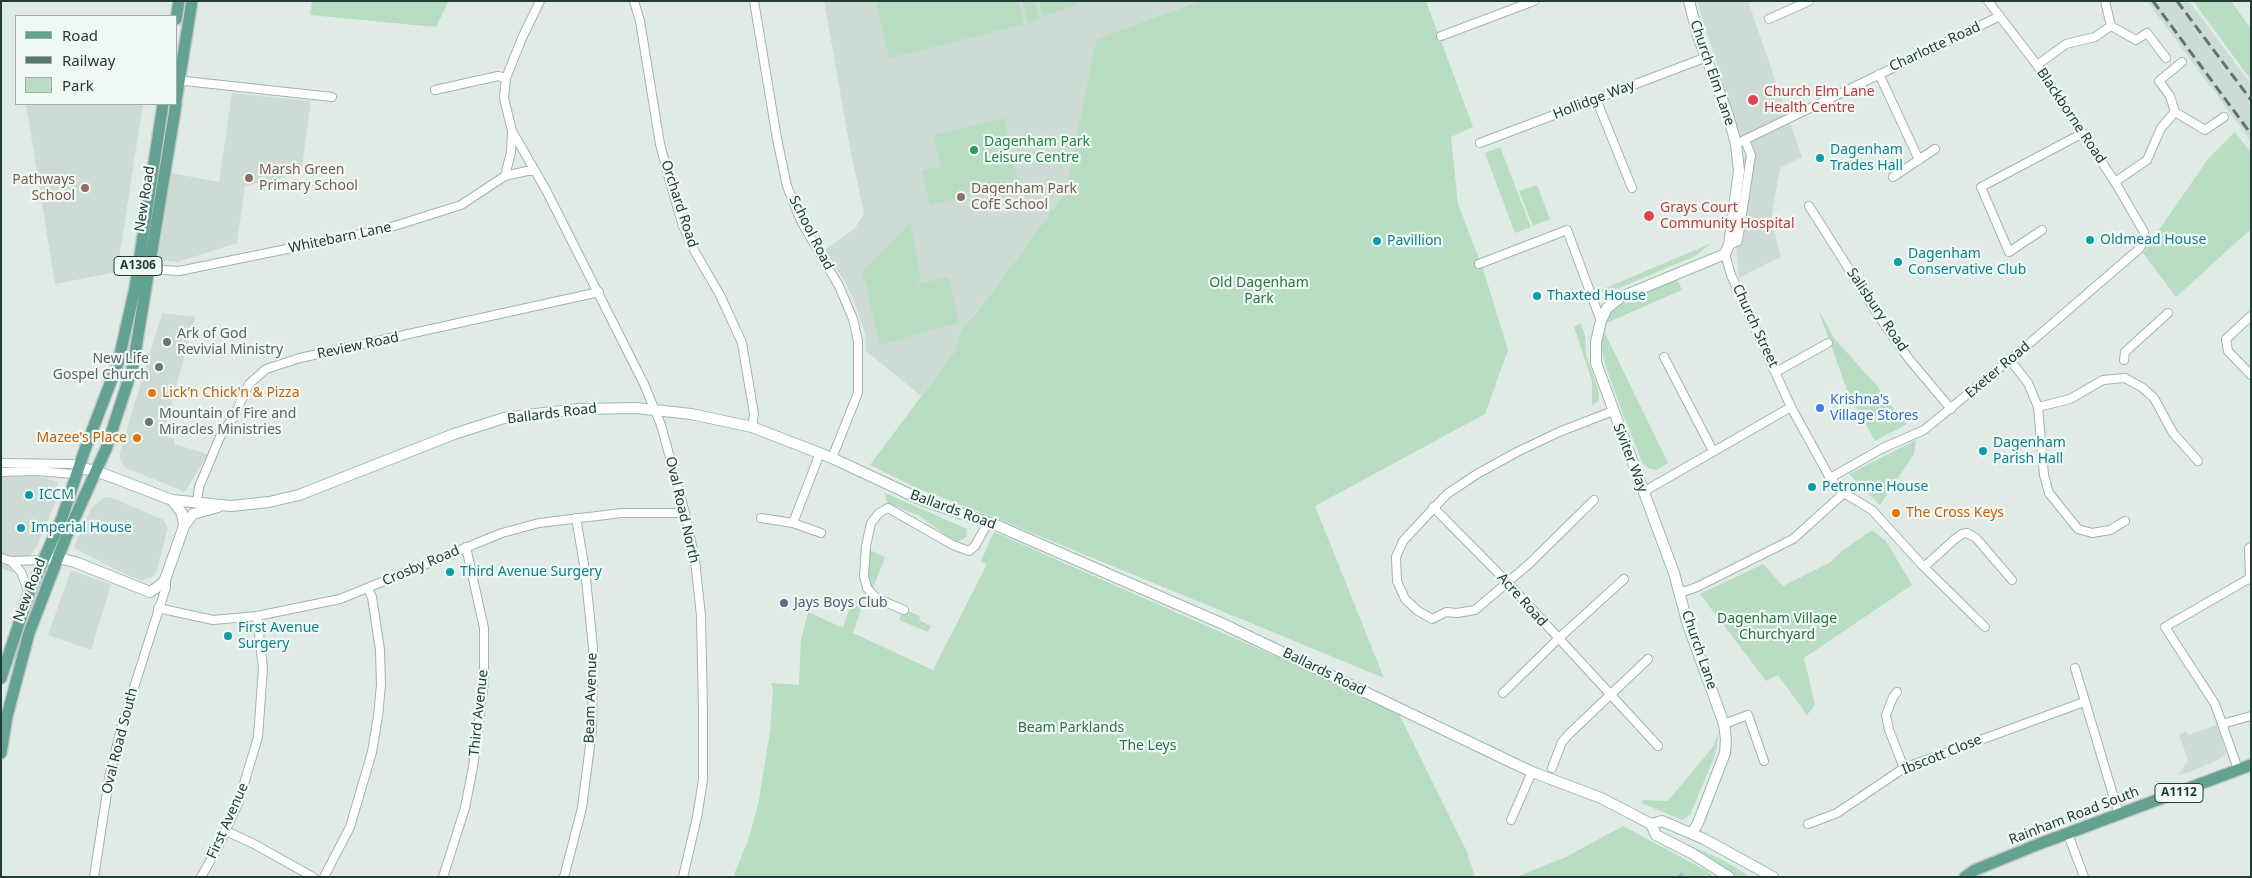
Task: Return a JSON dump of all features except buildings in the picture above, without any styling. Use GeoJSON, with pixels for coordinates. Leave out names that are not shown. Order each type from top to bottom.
{"type":"FeatureCollection","features":[{"type":"Feature","properties":{"kind":"main road"},"geometry":{"type":"LineString","coordinates":[[177,15],[179,1]]}},
{"type":"Feature","properties":{"kind":"main road","name":"New Road"},"geometry":{"type":"LineString","coordinates":[[178,80],[192,1]]}},
{"type":"Feature","properties":{"kind":"main road","name":"Church Elm Lane"},"geometry":{"type":"LineString","coordinates":[[1689,1],[1698,36],[1740,142]]}},
{"type":"Feature","properties":{"kind":"main road","name":"New Road"},"geometry":{"type":"LineString","coordinates":[[1,678],[29,593],[62,518],[87,442],[118,363],[128,323],[163,105]]}},
{"type":"Feature","properties":{"kind":"main road","name":"New Road"},"geometry":{"type":"LineString","coordinates":[[1,753],[7,716],[29,633],[58,558],[106,449],[133,366],[176,105]]}},
{"type":"Feature","properties":{"kind":"main road","name":"Church Street"},"geometry":{"type":"LineString","coordinates":[[1727,250],[1737,200],[1740,142]]}},
{"type":"Feature","properties":{"kind":"main road","name":"Siviter Way"},"geometry":{"type":"LineString","coordinates":[[1680,593],[1596,363],[1596,342],[1601,321],[1607,308],[1621,297],[1727,250]]}},
{"type":"Feature","properties":{"kind":"main road","name":"Ballards Road"},"geometry":{"type":"LineString","coordinates":[[184,526],[193,514],[220,506],[269,502],[319,489],[412,450],[504,418],[578,409],[626,407],[691,414],[752,427],[832,458],[924,501],[988,522],[1223,624],[1532,772],[1601,798],[1651,824],[1656,835],[1702,859],[1729,877]]}},
{"type":"Feature","properties":{"kind":"main road"},"geometry":{"type":"LineString","coordinates":[[80,468],[96,471]]}},
{"type":"Feature","properties":{"kind":"main road","name":"Ballards Road"},"geometry":{"type":"LineString","coordinates":[[96,471],[172,500],[220,506]]}},
{"type":"Feature","properties":{"kind":"main road"},"geometry":{"type":"LineString","coordinates":[[172,500],[182,513],[184,526]]}},
{"type":"Feature","properties":{"kind":"main road","name":"Oval Road South"},"geometry":{"type":"LineString","coordinates":[[150,592],[163,583],[184,526]]}},
{"type":"Feature","properties":{"kind":"main road"},"geometry":{"type":"LineString","coordinates":[[43,560],[58,558],[75,562],[150,592]]}},
{"type":"Feature","properties":{"kind":"main road","name":"Church Lane"},"geometry":{"type":"LineString","coordinates":[[1680,593],[1688,625],[1724,724],[1726,739],[1725,753],[1698,823],[1692,833]]}},
{"type":"Feature","properties":{"kind":"main road","name":"Rainham Road South"},"geometry":{"type":"LineString","coordinates":[[1965,877],[1975,870],[2068,834],[2247,769]]}},
{"type":"Feature","properties":{"kind":"main road","name":"Ballards Road"},"geometry":{"type":"LineString","coordinates":[[1651,824],[1662,821],[1692,833],[1773,877]]}},
{"type":"Feature","properties":{"kind":"main road"},"geometry":{"type":"LineString","coordinates":[[1692,833],[1694,846],[1702,859]]}},
{"type":"Feature","properties":{"kind":"street"},"geometry":{"type":"LineString","coordinates":[[505,176],[511,152],[512,131],[504,98],[506,78],[522,38],[540,1]]}},
{"type":"Feature","properties":{"kind":"street","name":"Orchard Road"},"geometry":{"type":"LineString","coordinates":[[634,1],[640,21],[660,144],[670,182],[683,226],[695,252],[720,295],[742,343],[754,414],[752,427]]}},
{"type":"Feature","properties":{"kind":"street","name":"School Road"},"geometry":{"type":"LineString","coordinates":[[754,1],[777,139],[787,186],[801,221],[839,286],[853,319],[858,341],[858,393],[832,458]]}},
{"type":"Feature","properties":{"kind":"street"},"geometry":{"type":"LineString","coordinates":[[1441,36],[1534,1]]}},
{"type":"Feature","properties":{"kind":"street"},"geometry":{"type":"LineString","coordinates":[[1769,19],[1809,1]]}},
{"type":"Feature","properties":{"kind":"street","name":"Blackborne Road"},"geometry":{"type":"LineString","coordinates":[[1988,1],[2037,65],[2083,133],[2115,182],[2144,232],[2143,236]]}},
{"type":"Feature","properties":{"kind":"street"},"geometry":{"type":"LineString","coordinates":[[2105,1],[2111,26],[2136,40],[2147,33],[2166,58]]}},
{"type":"Feature","properties":{"kind":"street","name":"Charlotte Road"},"geometry":{"type":"LineString","coordinates":[[1740,142],[2000,16]]}},
{"type":"Feature","properties":{"kind":"street"},"geometry":{"type":"LineString","coordinates":[[2037,65],[2066,44],[2095,37],[2111,26]]}},
{"type":"Feature","properties":{"kind":"street","name":"Hollidge Way"},"geometry":{"type":"LineString","coordinates":[[1480,143],[1707,57]]}},
{"type":"Feature","properties":{"kind":"street"},"geometry":{"type":"LineString","coordinates":[[2182,62],[2159,81],[2170,96],[2175,112],[2205,130],[2224,117]]}},
{"type":"Feature","properties":{"kind":"street"},"geometry":{"type":"LineString","coordinates":[[1879,74],[1919,160]]}},
{"type":"Feature","properties":{"kind":"street"},"geometry":{"type":"LineString","coordinates":[[435,90],[498,76],[506,78]]}},
{"type":"Feature","properties":{"kind":"street"},"geometry":{"type":"LineString","coordinates":[[178,80],[332,97]]}},
{"type":"Feature","properties":{"kind":"street"},"geometry":{"type":"LineString","coordinates":[[1596,99],[1632,188]]}},
{"type":"Feature","properties":{"kind":"street"},"geometry":{"type":"LineString","coordinates":[[2115,182],[2147,160],[2161,128],[2175,112]]}},
{"type":"Feature","properties":{"kind":"street"},"geometry":{"type":"LineString","coordinates":[[512,131],[536,171]]}},
{"type":"Feature","properties":{"kind":"street"},"geometry":{"type":"LineString","coordinates":[[2042,230],[2010,252],[1981,187],[2083,133]]}},
{"type":"Feature","properties":{"kind":"street"},"geometry":{"type":"LineString","coordinates":[[1894,177],[1935,149]]}},
{"type":"Feature","properties":{"kind":"street","name":"Whitebarn Lane"},"geometry":{"type":"LineString","coordinates":[[164,270],[179,271],[385,229],[462,205],[505,176],[527,170],[536,171]]}},
{"type":"Feature","properties":{"kind":"street","name":"Oval Road North"},"geometry":{"type":"LineString","coordinates":[[536,171],[599,292],[656,410],[686,513],[695,560],[701,616],[703,780],[697,817],[683,877]]}},
{"type":"Feature","properties":{"kind":"street","name":"Salisbury Road"},"geometry":{"type":"LineString","coordinates":[[1809,206],[1880,318],[1909,359],[1951,409]]}},
{"type":"Feature","properties":{"kind":"street"},"geometry":{"type":"LineString","coordinates":[[1480,264],[1567,230],[1601,321]]}},
{"type":"Feature","properties":{"kind":"street","name":"Exeter Road"},"geometry":{"type":"LineString","coordinates":[[1830,478],[1883,448],[1924,430],[2010,360],[2139,249],[2143,242],[2143,236]]}},
{"type":"Feature","properties":{"kind":"street","name":"Church Street"},"geometry":{"type":"LineString","coordinates":[[1727,250],[1731,275],[1791,407],[1830,478],[1844,493],[1872,510],[1924,567],[1985,627]]}},
{"type":"Feature","properties":{"kind":"street","name":"Review Road"},"geometry":{"type":"LineString","coordinates":[[197,502],[200,487],[220,437],[234,416],[250,384],[266,369],[300,358],[599,292]]}},
{"type":"Feature","properties":{"kind":"street"},"geometry":{"type":"LineString","coordinates":[[2124,360],[2125,352],[2168,313]]}},
{"type":"Feature","properties":{"kind":"street"},"geometry":{"type":"LineString","coordinates":[[2251,316],[2226,338],[2228,351],[2251,375]]}},
{"type":"Feature","properties":{"kind":"street"},"geometry":{"type":"LineString","coordinates":[[1776,372],[1828,344]]}},
{"type":"Feature","properties":{"kind":"street"},"geometry":{"type":"LineString","coordinates":[[1664,357],[1713,451]]}},
{"type":"Feature","properties":{"kind":"street"},"geometry":{"type":"LineString","coordinates":[[2010,360],[2028,383],[2038,407],[2044,475],[2049,493],[2078,529],[2092,533],[2110,530],[2125,522]]}},
{"type":"Feature","properties":{"kind":"street"},"geometry":{"type":"LineString","coordinates":[[2038,407],[2070,399],[2103,380],[2124,378],[2143,388],[2154,398],[2173,433],[2198,461]]}},
{"type":"Feature","properties":{"kind":"street"},"geometry":{"type":"LineString","coordinates":[[1643,492],[1791,407]]}},
{"type":"Feature","properties":{"kind":"street"},"geometry":{"type":"LineString","coordinates":[[1594,500],[1528,564],[1475,610],[1457,613],[1446,612],[1432,619],[1418,611],[1405,599],[1397,581],[1396,557],[1399,548],[1403,541],[1447,494],[1496,463],[1559,432],[1613,411]]}},
{"type":"Feature","properties":{"kind":"street"},"geometry":{"type":"LineString","coordinates":[[793,523],[820,453]]}},
{"type":"Feature","properties":{"kind":"street"},"geometry":{"type":"LineString","coordinates":[[1,463],[75,464],[80,468],[73,474],[36,471],[1,472]]}},
{"type":"Feature","properties":{"kind":"street","name":"Church Lane"},"geometry":{"type":"LineString","coordinates":[[1680,593],[1697,587],[1793,539],[1844,493]]}},
{"type":"Feature","properties":{"kind":"street","name":"Acre Road"},"geometry":{"type":"LineString","coordinates":[[1434,507],[1507,582],[1658,746]]}},
{"type":"Feature","properties":{"kind":"street"},"geometry":{"type":"LineString","coordinates":[[904,610],[876,598],[867,588],[866,546],[871,523],[879,513],[888,508],[953,545],[969,551],[988,522]]}},
{"type":"Feature","properties":{"kind":"street","name":"Crosby Road"},"geometry":{"type":"LineString","coordinates":[[158,608],[213,620],[257,616],[340,599],[502,533],[530,526],[622,513],[686,513]]}},
{"type":"Feature","properties":{"kind":"street","name":"Beam Avenue"},"geometry":{"type":"LineString","coordinates":[[564,877],[582,808],[592,730],[593,647],[585,570],[576,518]]}},
{"type":"Feature","properties":{"kind":"street"},"geometry":{"type":"LineString","coordinates":[[761,518],[793,523],[821,533]]}},
{"type":"Feature","properties":{"kind":"street"},"geometry":{"type":"LineString","coordinates":[[1924,567],[1955,539],[1967,533],[1976,538],[2012,580]]}},
{"type":"Feature","properties":{"kind":"street","name":"Third Avenue"},"geometry":{"type":"LineString","coordinates":[[443,877],[467,800],[484,682],[484,628],[466,547]]}},
{"type":"Feature","properties":{"kind":"street"},"geometry":{"type":"LineString","coordinates":[[2247,769],[2222,724],[2215,704],[2165,627],[2250,579],[2249,548],[2251,547]]}},
{"type":"Feature","properties":{"kind":"street"},"geometry":{"type":"LineString","coordinates":[[1,558],[11,561],[43,560]]}},
{"type":"Feature","properties":{"kind":"street"},"geometry":{"type":"LineString","coordinates":[[11,561],[21,572],[29,593]]}},
{"type":"Feature","properties":{"kind":"street","name":"Oval Road South"},"geometry":{"type":"LineString","coordinates":[[94,877],[109,782],[122,725],[166,587],[166,577]]}},
{"type":"Feature","properties":{"kind":"street"},"geometry":{"type":"LineString","coordinates":[[1503,693],[1558,639],[1624,579]]}},
{"type":"Feature","properties":{"kind":"street"},"geometry":{"type":"LineString","coordinates":[[324,877],[350,827],[372,752],[378,716],[381,685],[380,650],[372,597],[368,589]]}},
{"type":"Feature","properties":{"kind":"street"},"geometry":{"type":"LineString","coordinates":[[150,592],[156,596],[158,608]]}},
{"type":"Feature","properties":{"kind":"street","name":"First Avenue"},"geometry":{"type":"LineString","coordinates":[[201,877],[226,831],[248,775],[258,737],[263,668],[257,616]]}},
{"type":"Feature","properties":{"kind":"street"},"geometry":{"type":"LineString","coordinates":[[1552,768],[1562,742],[1568,734],[1648,659]]}},
{"type":"Feature","properties":{"kind":"street"},"geometry":{"type":"LineString","coordinates":[[2075,668],[2118,815]]}},
{"type":"Feature","properties":{"kind":"street"},"geometry":{"type":"LineString","coordinates":[[1897,692],[1886,715],[1889,730],[1904,768]]}},
{"type":"Feature","properties":{"kind":"street","name":"Ibscott Close"},"geometry":{"type":"LineString","coordinates":[[1808,824],[1837,813],[1904,768],[2084,702]]}},
{"type":"Feature","properties":{"kind":"street"},"geometry":{"type":"LineString","coordinates":[[1724,724],[1748,715],[1764,761]]}},
{"type":"Feature","properties":{"kind":"street"},"geometry":{"type":"LineString","coordinates":[[2222,724],[2251,716]]}},
{"type":"Feature","properties":{"kind":"street"},"geometry":{"type":"LineString","coordinates":[[1510,820],[1532,772]]}},
{"type":"Feature","properties":{"kind":"street"},"geometry":{"type":"LineString","coordinates":[[226,831],[254,844],[313,877]]}},
{"type":"Feature","properties":{"kind":"street"},"geometry":{"type":"LineString","coordinates":[[2068,834],[2084,877]]}},
{"type":"Feature","properties":{"kind":"shaded area","name":"Dagenham Park CofE School"},"geometry":{"type":"Polygon","coordinates":[[[824,1],[1198,1],[1096,39],[1065,193],[980,308],[962,327],[955,351],[921,396],[866,351],[865,333],[855,304],[846,284],[825,250],[855,228],[864,214],[850,148],[824,1]]]}},
{"type":"Feature","properties":{"kind":"shaded area"},"geometry":{"type":"Polygon","coordinates":[[[1697,1],[1748,1],[1802,157],[1780,168],[1771,220],[1781,257],[1739,278],[1736,247],[1745,153],[1697,1]]]}},
{"type":"Feature","properties":{"kind":"shaded area"},"geometry":{"type":"Polygon","coordinates":[[[2147,1],[2189,1],[2251,84],[2251,141],[2147,1]]]}},
{"type":"Feature","properties":{"kind":"shaded area","name":"Marsh Green Primary School"},"geometry":{"type":"Polygon","coordinates":[[[232,93],[311,101],[301,173],[245,186],[237,243],[178,262],[158,260],[171,173],[219,182],[232,93]]]}},
{"type":"Feature","properties":{"kind":"shaded area","name":"Pathways School"},"geometry":{"type":"Polygon","coordinates":[[[26,105],[143,105],[117,272],[55,284],[26,105]]]}},
{"type":"Feature","properties":{"kind":"shaded area"},"geometry":{"type":"Polygon","coordinates":[[[162,313],[195,317],[163,435],[175,439],[174,444],[208,454],[185,492],[124,467],[120,459],[120,452],[162,313]]]}},
{"type":"Feature","properties":{"kind":"shaded area"},"geometry":{"type":"Polygon","coordinates":[[[38,476],[57,482],[58,496],[37,546],[25,562],[12,572],[1,569],[1,477],[38,476]]]}},
{"type":"Feature","properties":{"kind":"shaded area"},"geometry":{"type":"Polygon","coordinates":[[[105,497],[110,497],[164,520],[168,528],[156,573],[152,577],[142,580],[131,577],[75,549],[75,545],[92,507],[105,497]]]}},
{"type":"Feature","properties":{"kind":"shaded area"},"geometry":{"type":"Polygon","coordinates":[[[71,570],[111,585],[91,650],[48,635],[71,570]]]}},
{"type":"Feature","properties":{"kind":"shaded area"},"geometry":{"type":"Polygon","coordinates":[[[2217,725],[2226,753],[2218,760],[2178,775],[2188,760],[2179,735],[2186,731],[2188,735],[2217,725]]]}},
{"type":"Feature","properties":{"kind":"green space"},"geometry":{"type":"Polygon","coordinates":[[[312,1],[449,1],[436,27],[310,15],[312,1]]]}},
{"type":"Feature","properties":{"kind":"green space"},"geometry":{"type":"Polygon","coordinates":[[[876,1],[1019,1],[1024,24],[889,58],[876,1]]]}},
{"type":"Feature","properties":{"kind":"green space"},"geometry":{"type":"Polygon","coordinates":[[[1022,1],[1035,1],[1040,19],[1028,23],[1022,1]]]}},
{"type":"Feature","properties":{"kind":"green space"},"geometry":{"type":"Polygon","coordinates":[[[1039,1],[1076,1],[1077,5],[1043,16],[1039,1]]]}},
{"type":"Feature","properties":{"kind":"green space","name":"Old Dagenham Park"},"geometry":{"type":"Polygon","coordinates":[[[1199,1],[1426,1],[1473,127],[1451,137],[1458,204],[1483,269],[1508,350],[1485,414],[1315,506],[1384,678],[996,518],[921,490],[870,465],[955,351],[962,327],[978,311],[1065,193],[1096,39],[1199,1]]]}},
{"type":"Feature","properties":{"kind":"green space"},"geometry":{"type":"Polygon","coordinates":[[[2193,1],[2231,1],[2251,29],[2251,80],[2193,1]]]}},
{"type":"Feature","properties":{"kind":"green space","name":"Dagenham Park Leisure Centre"},"geometry":{"type":"Polygon","coordinates":[[[1004,118],[1019,184],[930,205],[922,170],[941,166],[933,135],[1004,118]]]}},
{"type":"Feature","properties":{"kind":"green space"},"geometry":{"type":"Polygon","coordinates":[[[2235,132],[2251,153],[2251,229],[2176,297],[2143,253],[2208,159],[2235,132]]]}},
{"type":"Feature","properties":{"kind":"green space"},"geometry":{"type":"Polygon","coordinates":[[[1500,147],[1531,227],[1515,233],[1485,153],[1500,147]]]}},
{"type":"Feature","properties":{"kind":"green space"},"geometry":{"type":"Polygon","coordinates":[[[1537,185],[1550,219],[1533,226],[1519,191],[1537,185]]]}},
{"type":"Feature","properties":{"kind":"green space"},"geometry":{"type":"Polygon","coordinates":[[[910,223],[921,278],[917,284],[949,277],[959,322],[880,345],[868,295],[869,289],[865,280],[860,275],[910,223]]]}},
{"type":"Feature","properties":{"kind":"green space"},"geometry":{"type":"Polygon","coordinates":[[[1712,243],[1695,256],[1612,291],[1596,292],[1712,243]]]}},
{"type":"Feature","properties":{"kind":"green space"},"geometry":{"type":"Polygon","coordinates":[[[1677,279],[1682,290],[1602,325],[1615,306],[1677,279]]]}},
{"type":"Feature","properties":{"kind":"green space"},"geometry":{"type":"Polygon","coordinates":[[[1818,309],[1834,338],[1878,387],[1907,424],[1875,441],[1847,390],[1818,309]]]}},
{"type":"Feature","properties":{"kind":"green space"},"geometry":{"type":"Polygon","coordinates":[[[1581,323],[1585,336],[1586,355],[1598,389],[1599,400],[1592,406],[1592,381],[1574,327],[1581,323]]]}},
{"type":"Feature","properties":{"kind":"green space"},"geometry":{"type":"Polygon","coordinates":[[[1603,329],[1668,463],[1656,470],[1648,468],[1642,462],[1617,398],[1604,361],[1601,342],[1603,329]]]}},
{"type":"Feature","properties":{"kind":"green space"},"geometry":{"type":"Polygon","coordinates":[[[1916,440],[1914,454],[1880,505],[1849,474],[1916,440]]]}},
{"type":"Feature","properties":{"kind":"green space"},"geometry":{"type":"Polygon","coordinates":[[[885,493],[967,529],[966,537],[957,542],[946,538],[944,534],[920,516],[887,503],[885,493]]]}},
{"type":"Feature","properties":{"kind":"green space","name":"Dagenham Village Churchyard"},"geometry":{"type":"Polygon","coordinates":[[[1872,530],[1886,541],[1912,585],[1804,658],[1815,705],[1807,715],[1778,675],[1766,681],[1700,594],[1763,564],[1783,586],[1829,563],[1842,551],[1872,530]]]}},
{"type":"Feature","properties":{"kind":"green space","name":"Beam Parklands"},"geometry":{"type":"Polygon","coordinates":[[[994,532],[1397,710],[1467,852],[1475,877],[733,877],[749,838],[759,800],[770,731],[773,689],[771,683],[799,685],[801,640],[808,612],[843,628],[853,597],[862,607],[853,633],[933,670],[987,564],[981,561],[994,532]]]}},
{"type":"Feature","properties":{"kind":"green space"},"geometry":{"type":"Polygon","coordinates":[[[870,550],[885,557],[872,591],[869,588],[867,571],[870,550]]]}},
{"type":"Feature","properties":{"kind":"green space"},"geometry":{"type":"Polygon","coordinates":[[[903,609],[920,616],[919,620],[931,626],[928,632],[899,620],[903,609]]]}},
{"type":"Feature","properties":{"kind":"green space"},"geometry":{"type":"Polygon","coordinates":[[[1718,734],[1713,760],[1690,815],[1682,820],[1641,803],[1643,800],[1668,801],[1713,747],[1718,734]]]}},
{"type":"Feature","properties":{"kind":"green space"},"geometry":{"type":"Polygon","coordinates":[[[1623,826],[1707,871],[1714,877],[1516,877],[1566,857],[1623,826]]]}},
{"type":"Feature","properties":{"kind":"green space"},"geometry":{"type":"Polygon","coordinates":[[[1691,846],[1721,859],[1751,877],[1730,877],[1698,855],[1691,846]]]}},
{"type":"Feature","properties":{"kind":"waterway"},"geometry":{"type":"LineString","coordinates":[[1679,877],[1682,874]]}},
{"type":"Feature","properties":{"kind":"railway"},"geometry":{"type":"LineString","coordinates":[[2153,1],[2251,134]]}},
{"type":"Feature","properties":{"kind":"railway"},"geometry":{"type":"LineString","coordinates":[[2177,1],[2251,100]]}},
{"type":"Feature","properties":{"kind":"place","name":"Church Elm Lane Health Centre"},"geometry":{"type":"Point","coordinates":[1753,100]}},
{"type":"Feature","properties":{"kind":"place","name":"Dagenham Park Leisure Centre"},"geometry":{"type":"Point","coordinates":[974,150]}},
{"type":"Feature","properties":{"kind":"place","name":"Dagenham Trades Hall"},"geometry":{"type":"Point","coordinates":[1820,158]}},
{"type":"Feature","properties":{"kind":"place","name":"Marsh Green Primary School"},"geometry":{"type":"Point","coordinates":[249,178]}},
{"type":"Feature","properties":{"kind":"place","name":"Pathways School"},"geometry":{"type":"Point","coordinates":[85,188]}},
{"type":"Feature","properties":{"kind":"place","name":"Dagenham Park CofE School"},"geometry":{"type":"Point","coordinates":[961,197]}},
{"type":"Feature","properties":{"kind":"place","name":"Grays Court Community Hospital"},"geometry":{"type":"Point","coordinates":[1649,216]}},
{"type":"Feature","properties":{"kind":"place","name":"Oldmead House"},"geometry":{"type":"Point","coordinates":[2090,240]}},
{"type":"Feature","properties":{"kind":"place","name":"Pavillion"},"geometry":{"type":"Point","coordinates":[1377,241]}},
{"type":"Feature","properties":{"kind":"place","name":"Dagenham Conservative Club"},"geometry":{"type":"Point","coordinates":[1898,262]}},
{"type":"Feature","properties":{"kind":"place","name":"Thaxted House"},"geometry":{"type":"Point","coordinates":[1537,296]}},
{"type":"Feature","properties":{"kind":"place","name":"Ark of God Revivial Ministry"},"geometry":{"type":"Point","coordinates":[167,342]}},
{"type":"Feature","properties":{"kind":"place","name":"New Life Gospel Church"},"geometry":{"type":"Point","coordinates":[159,367]}},
{"type":"Feature","properties":{"kind":"place","name":"Lick'n Chick'n & Pizza"},"geometry":{"type":"Point","coordinates":[152,393]}},
{"type":"Feature","properties":{"kind":"place","name":"Krishna's Village Stores"},"geometry":{"type":"Point","coordinates":[1820,408]}},
{"type":"Feature","properties":{"kind":"place","name":"Mountain of Fire and Miracles Ministries"},"geometry":{"type":"Point","coordinates":[149,422]}},
{"type":"Feature","properties":{"kind":"place","name":"Mazee's Place"},"geometry":{"type":"Point","coordinates":[137,438]}},
{"type":"Feature","properties":{"kind":"place","name":"Dagenham Parish Hall"},"geometry":{"type":"Point","coordinates":[1983,451]}},
{"type":"Feature","properties":{"kind":"place","name":"Petronne House"},"geometry":{"type":"Point","coordinates":[1812,487]}},
{"type":"Feature","properties":{"kind":"place","name":"ICCM"},"geometry":{"type":"Point","coordinates":[29,495]}},
{"type":"Feature","properties":{"kind":"place","name":"The Cross Keys"},"geometry":{"type":"Point","coordinates":[1896,513]}},
{"type":"Feature","properties":{"kind":"place","name":"Imperial House"},"geometry":{"type":"Point","coordinates":[21,528]}},
{"type":"Feature","properties":{"kind":"place","name":"Third Avenue Surgery"},"geometry":{"type":"Point","coordinates":[450,572]}},
{"type":"Feature","properties":{"kind":"place","name":"Jays Boys Club"},"geometry":{"type":"Point","coordinates":[784,603]}},
{"type":"Feature","properties":{"kind":"place","name":"First Avenue Surgery"},"geometry":{"type":"Point","coordinates":[228,636]}},
{"type":"Feature","properties":{"kind":"park label","name":"The Leys"},"geometry":{"type":"Point","coordinates":[1148,746]}}]}
